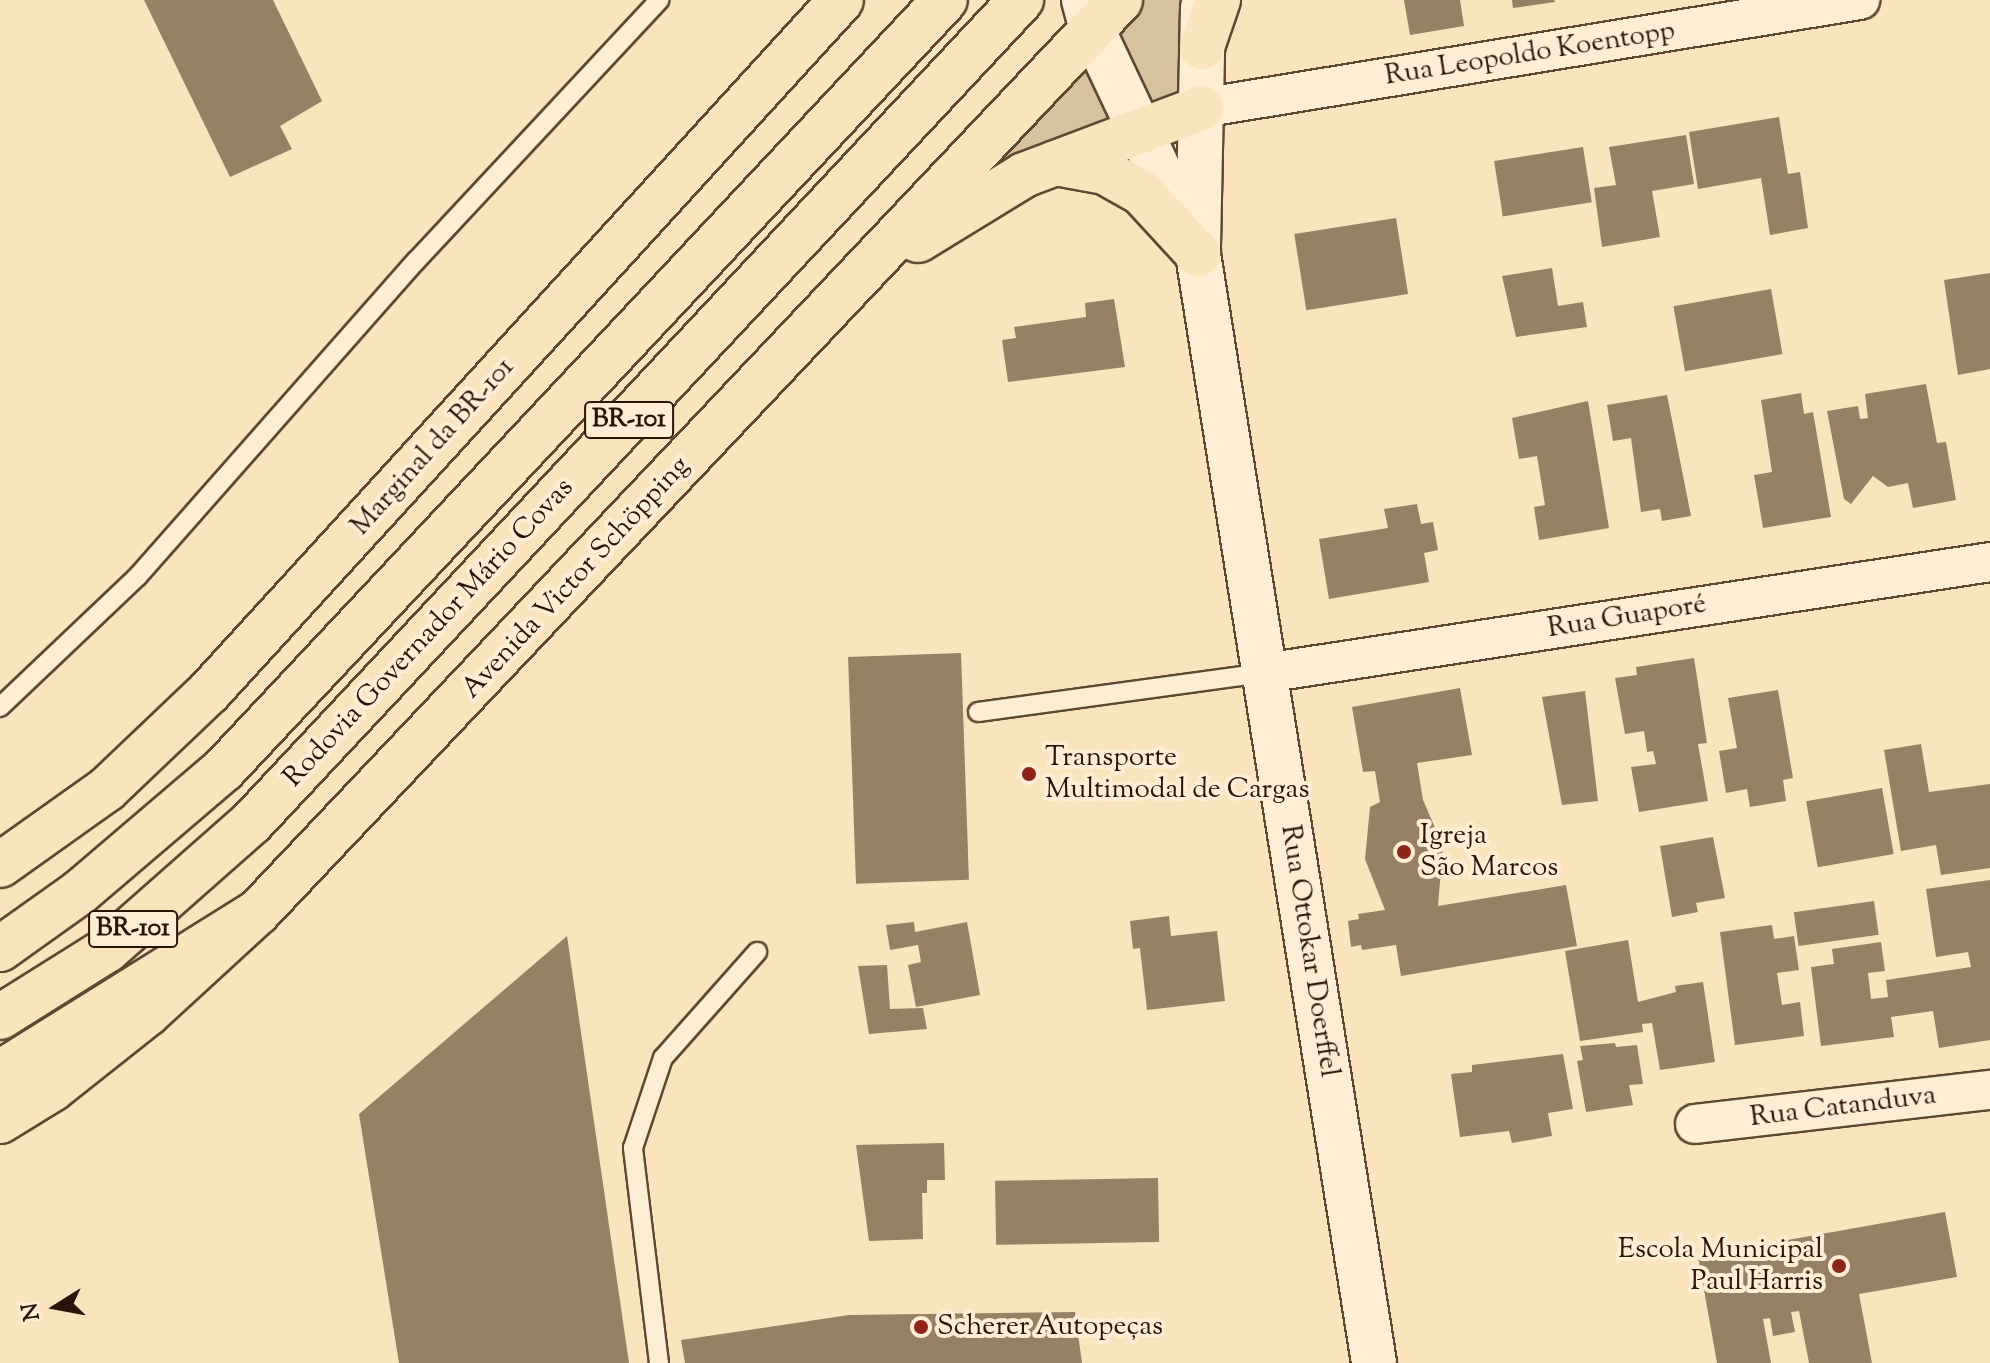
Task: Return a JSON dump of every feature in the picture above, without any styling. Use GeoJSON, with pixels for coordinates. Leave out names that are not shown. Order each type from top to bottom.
{"type":"FeatureCollection","features":[{"type":"Feature","properties":{"kind":"main road","name":"Marginal da BR-101"},"geometry":{"type":"LineString","coordinates":[[0,865],[107,789],[209,692],[841,0]]}},
{"type":"Feature","properties":{"kind":"main road","name":"Rodovia Governador Mário Covas"},"geometry":{"type":"LineString","coordinates":[[0,949],[80,892],[224,769],[945,0]]}},
{"type":"Feature","properties":{"kind":"main road","name":"Rua Ottokar Doerffel"},"geometry":{"type":"LineString","coordinates":[[1203,0],[1198,254],[1374,1363]]}},
{"type":"Feature","properties":{"kind":"main road"},"geometry":{"type":"LineString","coordinates":[[1202,47],[1218,0]]}},
{"type":"Feature","properties":{"kind":"main road","name":"Rodovia Governador Mário Covas"},"geometry":{"type":"LineString","coordinates":[[0,1017],[107,950],[252,822],[1013,9]]}},
{"type":"Feature","properties":{"kind":"main road","name":"Rua Ottokar Doerffel"},"geometry":{"type":"LineString","coordinates":[[1099,10],[1140,131],[1198,254]]}},
{"type":"Feature","properties":{"kind":"main road","name":"Avenida Victor Schöpping"},"geometry":{"type":"LineString","coordinates":[[0,1121],[52,1089],[148,1013],[258,912],[816,322],[1099,10]]}},
{"type":"Feature","properties":{"kind":"main road"},"geometry":{"type":"LineString","coordinates":[[816,322],[966,207],[1056,163],[1201,108]]}},
{"type":"Feature","properties":{"kind":"main road"},"geometry":{"type":"LineString","coordinates":[[1056,163],[1105,172],[1142,193],[1198,254]]}},
{"type":"Feature","properties":{"kind":"main road"},"geometry":{"type":"LineString","coordinates":[[0,1073],[258,912]]}},
{"type":"Feature","properties":{"kind":"street","name":"Rua Leopoldo Koentopp"},"geometry":{"type":"LineString","coordinates":[[1201,108],[1860,0]]}},
{"type":"Feature","properties":{"kind":"street","name":"Rua Guaporé"},"geometry":{"type":"LineString","coordinates":[[1265,673],[1990,562]]}},
{"type":"Feature","properties":{"kind":"street","name":"Rua Catanduva"},"geometry":{"type":"LineString","coordinates":[[1695,1124],[1990,1090]]}},
{"type":"Feature","properties":{"kind":"lane"},"geometry":{"type":"LineString","coordinates":[[0,707],[138,576],[416,261],[659,0]]}},
{"type":"Feature","properties":{"kind":"lane"},"geometry":{"type":"LineString","coordinates":[[978,712],[1265,673]]}},
{"type":"Feature","properties":{"kind":"lane"},"geometry":{"type":"LineString","coordinates":[[659,1363],[633,1148],[663,1058],[757,952]]}},
{"type":"Feature","properties":{"kind":"shaded area"},"geometry":{"type":"Polygon","coordinates":[[[1144,0],[1195,0],[1194,91],[1153,103],[1147,98],[1117,29],[1144,0]]]}},
{"type":"Feature","properties":{"kind":"shaded area"},"geometry":{"type":"Polygon","coordinates":[[[1097,50],[1126,125],[973,180],[1097,50]]]}},
{"type":"Feature","properties":{"kind":"building"},"geometry":{"type":"Polygon","coordinates":[[[144,0],[273,0],[322,101],[280,126],[292,149],[230,177],[144,0]]]}},
{"type":"Feature","properties":{"kind":"building"},"geometry":{"type":"Polygon","coordinates":[[[1404,0],[1460,0],[1464,26],[1410,35],[1404,0]]]}},
{"type":"Feature","properties":{"kind":"building"},"geometry":{"type":"Polygon","coordinates":[[[1512,0],[1554,0],[1555,2],[1513,8],[1512,0]]]}},
{"type":"Feature","properties":{"kind":"building"},"geometry":{"type":"Polygon","coordinates":[[[1779,117],[1788,174],[1800,172],[1808,228],[1770,235],[1761,178],[1698,189],[1689,132],[1779,117]]]}},
{"type":"Feature","properties":{"kind":"building"},"geometry":{"type":"Polygon","coordinates":[[[1686,135],[1694,184],[1652,191],[1660,237],[1602,247],[1594,188],[1616,185],[1609,147],[1686,135]]]}},
{"type":"Feature","properties":{"kind":"building"},"geometry":{"type":"Polygon","coordinates":[[[1583,147],[1592,202],[1503,216],[1494,161],[1583,147]]]}},
{"type":"Feature","properties":{"kind":"building"},"geometry":{"type":"Polygon","coordinates":[[[1396,218],[1408,294],[1306,310],[1294,234],[1396,218]]]}},
{"type":"Feature","properties":{"kind":"building"},"geometry":{"type":"Polygon","coordinates":[[[1552,268],[1558,306],[1583,302],[1587,327],[1516,337],[1502,276],[1552,268]]]}},
{"type":"Feature","properties":{"kind":"building"},"geometry":{"type":"Polygon","coordinates":[[[1990,273],[1990,369],[1958,375],[1944,280],[1990,273]]]}},
{"type":"Feature","properties":{"kind":"building"},"geometry":{"type":"Polygon","coordinates":[[[1771,289],[1782,354],[1685,371],[1674,306],[1771,289]]]}},
{"type":"Feature","properties":{"kind":"building"},"geometry":{"type":"Polygon","coordinates":[[[1114,299],[1125,367],[1008,382],[1002,340],[1016,338],[1014,327],[1086,317],[1085,303],[1114,299]]]}},
{"type":"Feature","properties":{"kind":"building"},"geometry":{"type":"Polygon","coordinates":[[[1926,384],[1937,443],[1946,442],[1956,500],[1913,508],[1908,483],[1888,487],[1873,476],[1851,504],[1844,499],[1827,411],[1858,406],[1860,419],[1868,418],[1865,394],[1926,384]]]}},
{"type":"Feature","properties":{"kind":"building"},"geometry":{"type":"Polygon","coordinates":[[[1801,393],[1804,414],[1813,412],[1831,517],[1763,528],[1754,475],[1772,472],[1761,400],[1801,393]]]}},
{"type":"Feature","properties":{"kind":"building"},"geometry":{"type":"Polygon","coordinates":[[[1667,395],[1691,516],[1662,521],[1660,509],[1641,512],[1631,438],[1613,441],[1607,405],[1667,395]]]}},
{"type":"Feature","properties":{"kind":"building"},"geometry":{"type":"Polygon","coordinates":[[[1588,401],[1609,528],[1539,540],[1534,507],[1545,505],[1537,456],[1519,459],[1512,418],[1588,401]]]}},
{"type":"Feature","properties":{"kind":"building"},"geometry":{"type":"Polygon","coordinates":[[[1417,504],[1421,524],[1433,522],[1438,550],[1424,553],[1429,582],[1329,599],[1319,539],[1388,528],[1384,509],[1417,504]]]}},
{"type":"Feature","properties":{"kind":"building"},"geometry":{"type":"Polygon","coordinates":[[[961,653],[969,880],[856,884],[848,657],[961,653]]]}},
{"type":"Feature","properties":{"kind":"building"},"geometry":{"type":"Polygon","coordinates":[[[1694,658],[1707,743],[1698,744],[1708,801],[1639,812],[1631,767],[1656,764],[1653,751],[1647,752],[1644,731],[1625,734],[1615,678],[1637,675],[1636,667],[1694,658]]]}},
{"type":"Feature","properties":{"kind":"building"},"geometry":{"type":"Polygon","coordinates":[[[1460,688],[1472,755],[1417,763],[1423,800],[1443,846],[1438,906],[1566,885],[1577,946],[1401,976],[1396,945],[1362,950],[1361,945],[1351,947],[1348,921],[1359,919],[1358,914],[1385,910],[1365,859],[1370,807],[1380,802],[1375,771],[1363,772],[1352,707],[1460,688]]]}},
{"type":"Feature","properties":{"kind":"building"},"geometry":{"type":"Polygon","coordinates":[[[1778,690],[1793,778],[1783,780],[1786,801],[1750,807],[1747,789],[1726,793],[1719,751],[1737,748],[1728,698],[1778,690]]]}},
{"type":"Feature","properties":{"kind":"building"},"geometry":{"type":"Polygon","coordinates":[[[1585,691],[1598,801],[1562,805],[1542,697],[1585,691]]]}},
{"type":"Feature","properties":{"kind":"building"},"geometry":{"type":"Polygon","coordinates":[[[1921,744],[1929,792],[1990,784],[1990,868],[1941,875],[1936,845],[1901,851],[1884,750],[1921,744]]]}},
{"type":"Feature","properties":{"kind":"building"},"geometry":{"type":"Polygon","coordinates":[[[1882,788],[1894,854],[1818,867],[1806,801],[1882,788]]]}},
{"type":"Feature","properties":{"kind":"building"},"geometry":{"type":"Polygon","coordinates":[[[1713,837],[1725,898],[1696,903],[1698,912],[1672,917],[1660,846],[1713,837]]]}},
{"type":"Feature","properties":{"kind":"building"},"geometry":{"type":"Polygon","coordinates":[[[1990,880],[1990,1040],[1939,1048],[1933,1011],[1891,1017],[1894,1037],[1821,1046],[1811,967],[1834,964],[1832,949],[1881,942],[1885,971],[1868,973],[1871,999],[1888,997],[1886,980],[1971,967],[1968,952],[1936,957],[1926,889],[1990,880]]]}},
{"type":"Feature","properties":{"kind":"building"},"geometry":{"type":"Polygon","coordinates":[[[1874,901],[1879,935],[1799,946],[1794,912],[1874,901]]]}},
{"type":"Feature","properties":{"kind":"building"},"geometry":{"type":"Polygon","coordinates":[[[1169,916],[1171,936],[1217,931],[1225,1001],[1147,1010],[1140,948],[1133,949],[1130,921],[1169,916]]]}},
{"type":"Feature","properties":{"kind":"building"},"geometry":{"type":"Polygon","coordinates":[[[914,922],[915,932],[967,922],[980,995],[916,1007],[908,965],[921,962],[918,945],[890,950],[886,925],[914,922]]]}},
{"type":"Feature","properties":{"kind":"building"},"geometry":{"type":"Polygon","coordinates":[[[1772,925],[1774,939],[1794,936],[1799,970],[1777,973],[1782,1005],[1800,1002],[1804,1036],[1735,1045],[1720,932],[1772,925]]]}},
{"type":"Feature","properties":{"kind":"building"},"geometry":{"type":"Polygon","coordinates":[[[567,936],[629,1363],[399,1363],[359,1114],[567,936]]]}},
{"type":"Feature","properties":{"kind":"building"},"geometry":{"type":"Polygon","coordinates":[[[1628,940],[1638,1002],[1676,992],[1675,986],[1703,982],[1715,1062],[1660,1070],[1652,1023],[1642,1024],[1643,1032],[1580,1041],[1565,951],[1628,940]]]}},
{"type":"Feature","properties":{"kind":"building"},"geometry":{"type":"Polygon","coordinates":[[[887,965],[890,1009],[923,1008],[927,1029],[869,1034],[858,966],[887,965]]]}},
{"type":"Feature","properties":{"kind":"building"},"geometry":{"type":"Polygon","coordinates":[[[1615,1043],[1616,1047],[1637,1045],[1643,1084],[1629,1085],[1633,1105],[1586,1112],[1577,1061],[1583,1060],[1580,1046],[1615,1043]]]}},
{"type":"Feature","properties":{"kind":"building"},"geometry":{"type":"Polygon","coordinates":[[[1563,1054],[1573,1109],[1548,1113],[1552,1136],[1512,1143],[1509,1131],[1460,1137],[1451,1074],[1472,1072],[1472,1065],[1563,1054]]]}},
{"type":"Feature","properties":{"kind":"building"},"geometry":{"type":"Polygon","coordinates":[[[944,1143],[945,1180],[927,1180],[927,1193],[922,1193],[923,1239],[869,1241],[856,1145],[944,1143]]]}},
{"type":"Feature","properties":{"kind":"building"},"geometry":{"type":"Polygon","coordinates":[[[1158,1178],[1159,1242],[996,1245],[995,1181],[1158,1178]]]}},
{"type":"Feature","properties":{"kind":"building"},"geometry":{"type":"Polygon","coordinates":[[[1945,1212],[1957,1277],[1859,1294],[1872,1363],[1809,1363],[1799,1311],[1791,1312],[1795,1332],[1773,1336],[1770,1318],[1763,1319],[1771,1363],[1717,1363],[1698,1256],[1945,1212]]]}},
{"type":"Feature","properties":{"kind":"building","name":"Scherer Autopeças"},"geometry":{"type":"Polygon","coordinates":[[[1075,1312],[1082,1363],[685,1363],[681,1340],[849,1315],[1075,1312]]]}},
{"type":"Feature","properties":{"kind":"place","name":"Transporte Multimodal de Cargas"},"geometry":{"type":"Point","coordinates":[1029,774]}},
{"type":"Feature","properties":{"kind":"place","name":"Igreja São Marcos"},"geometry":{"type":"Point","coordinates":[1404,852]}},
{"type":"Feature","properties":{"kind":"place","name":"Escola Municipal Paul Harris"},"geometry":{"type":"Point","coordinates":[1839,1266]}},
{"type":"Feature","properties":{"kind":"place","name":"Scherer Autopeças"},"geometry":{"type":"Point","coordinates":[921,1327]}}]}
